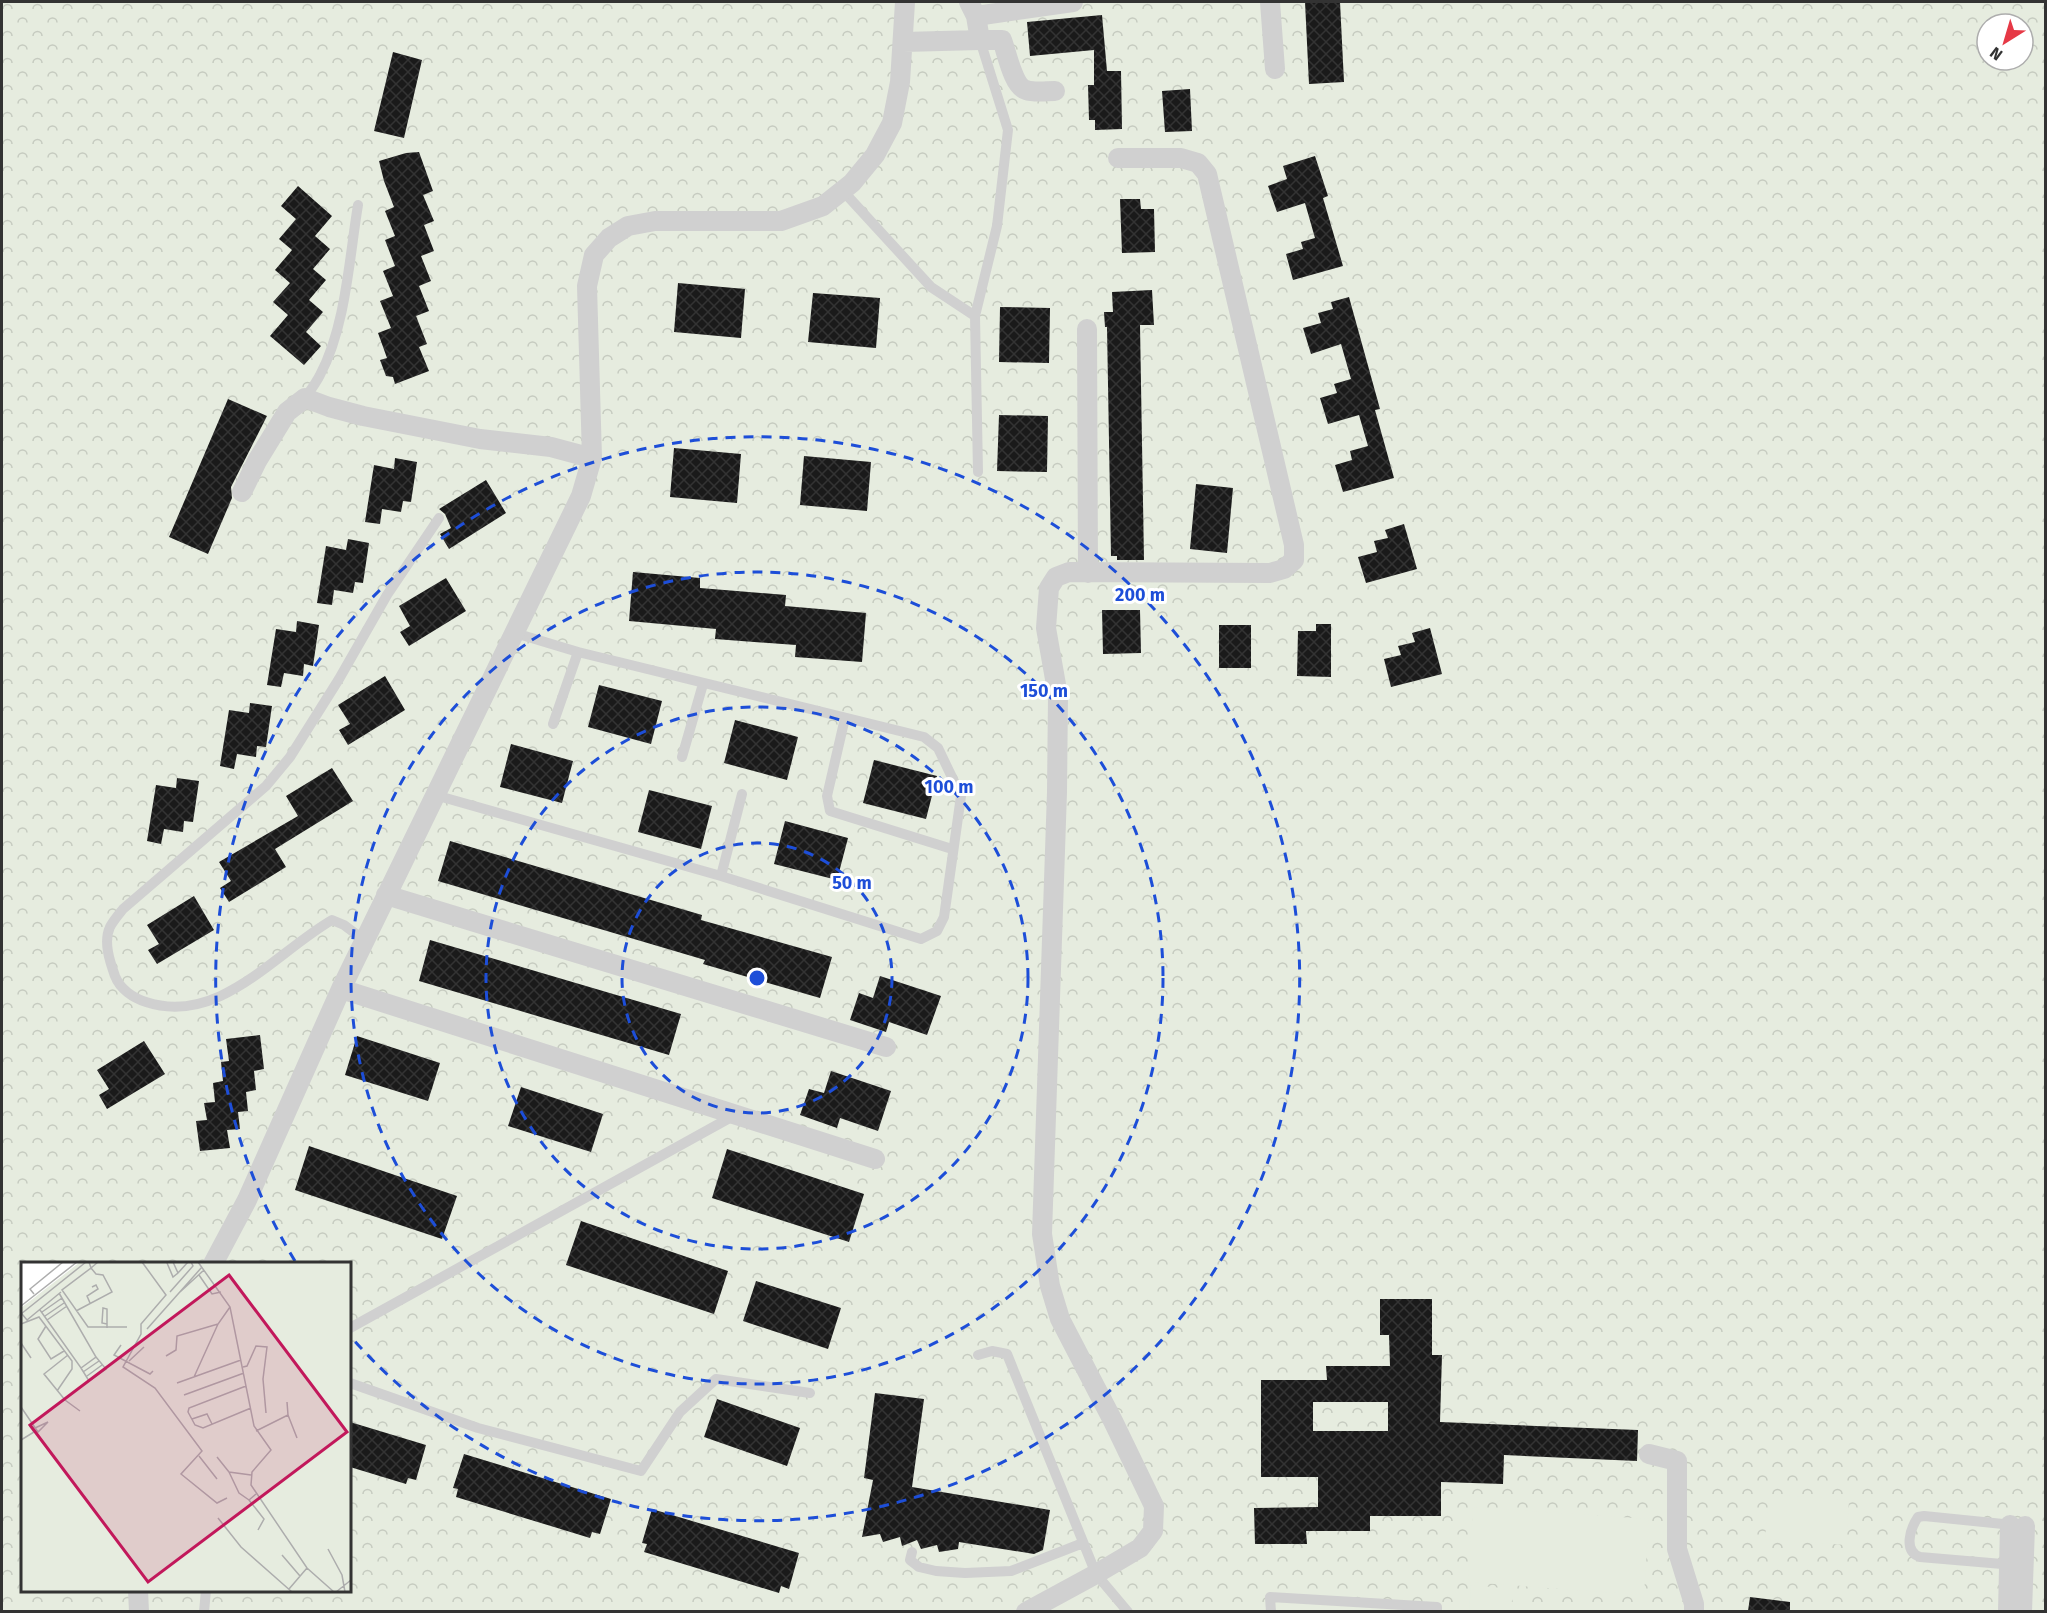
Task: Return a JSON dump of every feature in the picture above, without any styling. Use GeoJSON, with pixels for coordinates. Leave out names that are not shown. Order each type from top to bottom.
{"type":"FeatureCollection","features":[{"type":"Feature","properties":{"kind":"street"},"geometry":{"type":"LineString","coordinates":[[214,1262],[247,1200],[364,940],[581,496],[592,458],[587,286],[594,255],[609,238],[628,226],[655,221],[781,221],[823,206],[852,183],[875,156],[892,123],[900,82],[905,2]]}},
{"type":"Feature","properties":{"kind":"street"},"geometry":{"type":"LineString","coordinates":[[980,40],[972,9],[1073,2]]}},
{"type":"Feature","properties":{"kind":"street"},"geometry":{"type":"LineString","coordinates":[[1270,2],[1275,69]]}},
{"type":"Feature","properties":{"kind":"street"},"geometry":{"type":"LineString","coordinates":[[903,42],[1002,40],[1015,79],[1020,87],[1029,91],[1055,91]]}},
{"type":"Feature","properties":{"kind":"street"},"geometry":{"type":"LineString","coordinates":[[1026,1611],[1140,1548],[1153,1531],[1154,1506],[1060,1319],[1050,1286],[1042,1234],[1058,696],[1046,628],[1048,588],[1056,577],[1069,572],[1270,573],[1284,569],[1294,560],[1294,545],[1207,174],[1198,163],[1181,158],[1118,158]]}},
{"type":"Feature","properties":{"kind":"street"},"geometry":{"type":"LineString","coordinates":[[1087,329],[1088,573]]}},
{"type":"Feature","properties":{"kind":"street"},"geometry":{"type":"LineString","coordinates":[[242,492],[257,461],[287,411],[305,398],[363,416],[480,439],[551,447],[592,458]]}},
{"type":"Feature","properties":{"kind":"street"},"geometry":{"type":"LineString","coordinates":[[386,895],[886,1047]]}},
{"type":"Feature","properties":{"kind":"street"},"geometry":{"type":"LineString","coordinates":[[341,989],[874,1159]]}},
{"type":"Feature","properties":{"kind":"street"},"geometry":{"type":"LineString","coordinates":[[1649,1454],[1677,1461],[1677,1549],[1694,1604],[1694,1611]]}},
{"type":"Feature","properties":{"kind":"street"},"geometry":{"type":"LineString","coordinates":[[2008,1611],[2016,1565],[2017,1526]]}},
{"type":"Feature","properties":{"kind":"street"},"geometry":{"type":"LineString","coordinates":[[2016,1565],[2022,1611]]}},
{"type":"Feature","properties":{"kind":"street"},"geometry":{"type":"LineString","coordinates":[[138,1592],[139,1611]]}},
{"type":"Feature","properties":{"kind":"lane"},"geometry":{"type":"LineString","coordinates":[[978,472],[975,316],[997,226],[1008,130],[980,40]]}},
{"type":"Feature","properties":{"kind":"lane"},"geometry":{"type":"LineString","coordinates":[[843,190],[931,287],[975,316]]}},
{"type":"Feature","properties":{"kind":"lane"},"geometry":{"type":"LineString","coordinates":[[305,398],[320,375],[330,351],[342,304],[358,205]]}},
{"type":"Feature","properties":{"kind":"lane"},"geometry":{"type":"LineString","coordinates":[[364,940],[344,925],[332,920],[229,992],[200,1004],[175,1008],[155,1005],[134,998],[117,981],[107,956],[109,929],[123,909],[266,786],[290,757],[339,679],[387,595],[439,518]]}},
{"type":"Feature","properties":{"kind":"lane"},"geometry":{"type":"LineString","coordinates":[[435,795],[721,876],[921,939],[937,931],[944,917],[961,796],[938,748],[924,737],[703,684],[578,652],[515,633]]}},
{"type":"Feature","properties":{"kind":"lane"},"geometry":{"type":"LineString","coordinates":[[553,724],[578,652]]}},
{"type":"Feature","properties":{"kind":"lane"},"geometry":{"type":"LineString","coordinates":[[682,758],[703,684]]}},
{"type":"Feature","properties":{"kind":"lane"},"geometry":{"type":"LineString","coordinates":[[845,718],[827,796],[830,811],[952,849]]}},
{"type":"Feature","properties":{"kind":"lane"},"geometry":{"type":"LineString","coordinates":[[721,876],[742,794]]}},
{"type":"Feature","properties":{"kind":"lane"},"geometry":{"type":"LineString","coordinates":[[351,1327],[735,1115]]}},
{"type":"Feature","properties":{"kind":"lane"},"geometry":{"type":"LineString","coordinates":[[978,1356],[992,1351],[1007,1354],[1096,1574],[1128,1611]]}},
{"type":"Feature","properties":{"kind":"lane"},"geometry":{"type":"LineString","coordinates":[[351,1383],[478,1428],[641,1471],[680,1412],[716,1379],[810,1393]]}},
{"type":"Feature","properties":{"kind":"lane"},"geometry":{"type":"LineString","coordinates":[[2016,1565],[1920,1557],[1914,1555],[1909,1540],[1915,1521],[1918,1517],[1924,1516],[2017,1526]]}},
{"type":"Feature","properties":{"kind":"lane"},"geometry":{"type":"LineString","coordinates":[[912,1552],[910,1560],[919,1567],[936,1571],[965,1573],[1011,1571],[1083,1542]]}},
{"type":"Feature","properties":{"kind":"lane"},"geometry":{"type":"LineString","coordinates":[[204,1611],[206,1592]]}},
{"type":"Feature","properties":{"kind":"lane"},"geometry":{"type":"LineString","coordinates":[[1272,1611],[1270,1597],[1437,1606],[1437,1611]]}},
{"type":"Feature","properties":{"kind":"green space"},"geometry":{"type":"Polygon","coordinates":[[[2,2],[2045,2],[2045,1611],[2,1611],[2,2]]]}},
{"type":"Feature","properties":{"kind":"green space"},"geometry":{"type":"Polygon","coordinates":[[[1769,1494],[1849,1500],[1846,1545],[1765,1539],[1769,1494]]]}},
{"type":"Feature","properties":{"kind":"green space"},"geometry":{"type":"Polygon","coordinates":[[[1473,1507],[1649,1519],[1644,1595],[1468,1582],[1473,1507]]]}},
{"type":"Feature","properties":{"kind":"green space"},"geometry":{"type":"Polygon","coordinates":[[[1471,1585],[1513,1589],[1511,1611],[1469,1611],[1471,1585]]]}},
{"type":"Feature","properties":{"kind":"building"},"geometry":{"type":"Polygon","coordinates":[[[1305,2],[1340,2],[1344,82],[1309,84],[1305,2]]]}},
{"type":"Feature","properties":{"kind":"building"},"geometry":{"type":"Polygon","coordinates":[[[1102,15],[1107,71],[1121,71],[1122,129],[1095,130],[1095,120],[1089,120],[1088,85],[1094,85],[1094,50],[1030,56],[1027,22],[1102,15]]]}},
{"type":"Feature","properties":{"kind":"building"},"geometry":{"type":"Polygon","coordinates":[[[393,52],[422,60],[404,138],[374,131],[393,52]]]}},
{"type":"Feature","properties":{"kind":"building"},"geometry":{"type":"Polygon","coordinates":[[[1190,89],[1192,131],[1165,132],[1162,91],[1190,89]]]}},
{"type":"Feature","properties":{"kind":"building"},"geometry":{"type":"Polygon","coordinates":[[[419,152],[433,191],[423,195],[434,221],[424,225],[434,251],[421,256],[431,281],[419,286],[429,311],[416,316],[427,344],[419,347],[429,371],[395,384],[393,377],[386,376],[380,360],[387,358],[378,333],[391,328],[380,301],[393,296],[383,271],[395,266],[385,240],[395,236],[385,211],[394,207],[379,161],[406,153],[419,152]]]}},
{"type":"Feature","properties":{"kind":"building"},"geometry":{"type":"Polygon","coordinates":[[[1315,156],[1328,196],[1323,198],[1343,266],[1293,280],[1286,254],[1303,249],[1301,242],[1315,238],[1305,203],[1277,212],[1268,186],[1287,179],[1283,166],[1315,156]]]}},
{"type":"Feature","properties":{"kind":"building"},"geometry":{"type":"Polygon","coordinates":[[[298,186],[332,216],[315,236],[330,249],[313,269],[326,280],[309,300],[323,312],[306,332],[321,346],[304,365],[270,336],[288,315],[273,302],[290,283],[275,270],[292,250],[279,239],[296,219],[281,206],[298,186]]]}},
{"type":"Feature","properties":{"kind":"building"},"geometry":{"type":"Polygon","coordinates":[[[1120,199],[1140,199],[1141,209],[1154,209],[1155,252],[1122,253],[1120,199]]]}},
{"type":"Feature","properties":{"kind":"building"},"geometry":{"type":"Polygon","coordinates":[[[678,283],[745,289],[741,338],[674,332],[678,283]]]}},
{"type":"Feature","properties":{"kind":"building"},"geometry":{"type":"Polygon","coordinates":[[[1152,290],[1154,325],[1140,325],[1144,560],[1117,560],[1117,556],[1111,556],[1107,327],[1105,327],[1104,312],[1113,312],[1112,292],[1152,290]]]}},
{"type":"Feature","properties":{"kind":"building"},"geometry":{"type":"Polygon","coordinates":[[[813,293],[880,298],[876,348],[808,342],[813,293]]]}},
{"type":"Feature","properties":{"kind":"building"},"geometry":{"type":"Polygon","coordinates":[[[1349,297],[1380,409],[1375,410],[1394,478],[1343,492],[1335,465],[1352,460],[1350,451],[1368,446],[1359,415],[1328,424],[1320,398],[1337,393],[1334,384],[1351,379],[1341,344],[1311,354],[1303,328],[1321,323],[1318,313],[1333,309],[1331,302],[1349,297]]]}},
{"type":"Feature","properties":{"kind":"building"},"geometry":{"type":"Polygon","coordinates":[[[1000,307],[1050,308],[1049,363],[999,362],[1000,307]]]}},
{"type":"Feature","properties":{"kind":"building"},"geometry":{"type":"Polygon","coordinates":[[[228,399],[267,416],[231,487],[232,498],[208,554],[169,537],[228,399]]]}},
{"type":"Feature","properties":{"kind":"building"},"geometry":{"type":"Polygon","coordinates":[[[999,415],[1048,416],[1047,472],[997,471],[999,415]]]}},
{"type":"Feature","properties":{"kind":"building"},"geometry":{"type":"Polygon","coordinates":[[[674,448],[741,454],[737,503],[670,497],[674,448]]]}},
{"type":"Feature","properties":{"kind":"building"},"geometry":{"type":"Polygon","coordinates":[[[804,456],[871,462],[867,511],[800,505],[804,456]]]}},
{"type":"Feature","properties":{"kind":"building"},"geometry":{"type":"Polygon","coordinates":[[[395,458],[417,462],[411,502],[403,501],[401,512],[382,509],[380,524],[365,522],[374,465],[394,469],[395,458]]]}},
{"type":"Feature","properties":{"kind":"building"},"geometry":{"type":"Polygon","coordinates":[[[486,480],[506,513],[449,549],[440,534],[451,528],[445,514],[439,509],[486,480]]]}},
{"type":"Feature","properties":{"kind":"building"},"geometry":{"type":"Polygon","coordinates":[[[1196,484],[1233,488],[1227,553],[1190,549],[1196,484]]]}},
{"type":"Feature","properties":{"kind":"building"},"geometry":{"type":"Polygon","coordinates":[[[1404,524],[1417,569],[1366,583],[1358,557],[1377,552],[1374,541],[1388,538],[1385,530],[1404,524]]]}},
{"type":"Feature","properties":{"kind":"building"},"geometry":{"type":"Polygon","coordinates":[[[348,539],[369,543],[363,583],[355,582],[353,593],[334,590],[332,605],[317,603],[326,546],[346,550],[348,539]]]}},
{"type":"Feature","properties":{"kind":"building"},"geometry":{"type":"Polygon","coordinates":[[[633,572],[700,578],[700,588],[786,595],[785,606],[866,613],[862,662],[795,657],[796,645],[715,639],[716,629],[629,621],[633,572]]]}},
{"type":"Feature","properties":{"kind":"building"},"geometry":{"type":"Polygon","coordinates":[[[446,578],[466,611],[409,646],[400,632],[410,626],[399,606],[446,578]]]}},
{"type":"Feature","properties":{"kind":"building"},"geometry":{"type":"Polygon","coordinates":[[[1102,610],[1140,610],[1141,653],[1103,654],[1102,610]]]}},
{"type":"Feature","properties":{"kind":"building"},"geometry":{"type":"Polygon","coordinates":[[[297,621],[319,625],[313,666],[304,664],[303,676],[284,673],[281,687],[267,685],[276,629],[296,632],[297,621]]]}},
{"type":"Feature","properties":{"kind":"building"},"geometry":{"type":"Polygon","coordinates":[[[1316,624],[1331,624],[1331,677],[1297,676],[1298,631],[1316,631],[1316,624]]]}},
{"type":"Feature","properties":{"kind":"building"},"geometry":{"type":"Polygon","coordinates":[[[1219,625],[1251,625],[1251,668],[1219,668],[1219,625]]]}},
{"type":"Feature","properties":{"kind":"building"},"geometry":{"type":"Polygon","coordinates":[[[1430,628],[1442,674],[1391,687],[1384,659],[1401,655],[1398,646],[1415,642],[1412,633],[1430,628]]]}},
{"type":"Feature","properties":{"kind":"building"},"geometry":{"type":"Polygon","coordinates":[[[385,676],[405,710],[348,745],[339,730],[350,724],[338,705],[385,676]]]}},
{"type":"Feature","properties":{"kind":"building"},"geometry":{"type":"Polygon","coordinates":[[[599,685],[662,701],[651,744],[588,727],[599,685]]]}},
{"type":"Feature","properties":{"kind":"building"},"geometry":{"type":"Polygon","coordinates":[[[250,703],[272,706],[266,747],[257,746],[256,757],[237,754],[234,769],[220,766],[229,710],[249,713],[250,703]]]}},
{"type":"Feature","properties":{"kind":"building"},"geometry":{"type":"Polygon","coordinates":[[[735,720],[798,737],[787,780],[724,763],[735,720]]]}},
{"type":"Feature","properties":{"kind":"building"},"geometry":{"type":"Polygon","coordinates":[[[511,744],[573,761],[562,803],[500,787],[511,744]]]}},
{"type":"Feature","properties":{"kind":"building"},"geometry":{"type":"Polygon","coordinates":[[[874,760],[937,776],[926,819],[863,803],[874,760]]]}},
{"type":"Feature","properties":{"kind":"building"},"geometry":{"type":"Polygon","coordinates":[[[332,768],[353,801],[275,849],[286,867],[229,902],[220,888],[231,881],[219,862],[298,816],[286,796],[332,768]]]}},
{"type":"Feature","properties":{"kind":"building"},"geometry":{"type":"Polygon","coordinates":[[[177,778],[199,781],[193,822],[184,821],[183,832],[164,829],[161,844],[147,841],[156,785],[176,788],[177,778]]]}},
{"type":"Feature","properties":{"kind":"building"},"geometry":{"type":"Polygon","coordinates":[[[649,790],[712,806],[701,849],[638,832],[649,790]]]}},
{"type":"Feature","properties":{"kind":"building"},"geometry":{"type":"Polygon","coordinates":[[[785,821],[848,838],[837,880],[774,864],[785,821]]]}},
{"type":"Feature","properties":{"kind":"building"},"geometry":{"type":"Polygon","coordinates":[[[450,841],[702,915],[701,920],[832,957],[820,998],[703,964],[705,960],[438,881],[450,841]]]}},
{"type":"Feature","properties":{"kind":"building"},"geometry":{"type":"Polygon","coordinates":[[[194,896],[214,930],[157,964],[148,950],[159,944],[147,925],[194,896]]]}},
{"type":"Feature","properties":{"kind":"building"},"geometry":{"type":"Polygon","coordinates":[[[430,940],[681,1014],[669,1055],[419,981],[430,940]]]}},
{"type":"Feature","properties":{"kind":"building"},"geometry":{"type":"Polygon","coordinates":[[[880,976],[941,996],[927,1035],[889,1022],[886,1032],[850,1020],[859,993],[873,998],[880,976]]]}},
{"type":"Feature","properties":{"kind":"building"},"geometry":{"type":"Polygon","coordinates":[[[260,1035],[264,1069],[254,1071],[256,1090],[246,1092],[248,1111],[238,1112],[240,1129],[227,1130],[230,1148],[200,1151],[196,1121],[207,1120],[204,1103],[215,1102],[213,1083],[223,1081],[221,1062],[229,1061],[226,1039],[260,1035]]]}},
{"type":"Feature","properties":{"kind":"building"},"geometry":{"type":"Polygon","coordinates":[[[357,1036],[440,1063],[428,1101],[345,1075],[357,1036]]]}},
{"type":"Feature","properties":{"kind":"building"},"geometry":{"type":"Polygon","coordinates":[[[144,1041],[165,1074],[107,1109],[99,1095],[109,1089],[97,1070],[144,1041]]]}},
{"type":"Feature","properties":{"kind":"building"},"geometry":{"type":"Polygon","coordinates":[[[831,1071],[891,1091],[878,1131],[840,1118],[837,1128],[800,1115],[809,1089],[824,1093],[831,1071]]]}},
{"type":"Feature","properties":{"kind":"building"},"geometry":{"type":"Polygon","coordinates":[[[521,1087],[603,1114],[591,1152],[508,1126],[521,1087]]]}},
{"type":"Feature","properties":{"kind":"building"},"geometry":{"type":"Polygon","coordinates":[[[309,1146],[457,1196],[442,1239],[295,1190],[309,1146]]]}},
{"type":"Feature","properties":{"kind":"building"},"geometry":{"type":"Polygon","coordinates":[[[727,1149],[864,1194],[849,1242],[712,1198],[727,1149]]]}},
{"type":"Feature","properties":{"kind":"building"},"geometry":{"type":"Polygon","coordinates":[[[581,1221],[728,1271],[714,1314],[566,1265],[581,1221]]]}},
{"type":"Feature","properties":{"kind":"building"},"geometry":{"type":"Polygon","coordinates":[[[756,1281],[841,1308],[828,1349],[743,1321],[756,1281]]]}},
{"type":"Feature","properties":{"kind":"building"},"geometry":{"type":"Polygon","coordinates":[[[1380,1299],[1432,1299],[1432,1355],[1442,1355],[1440,1422],[1638,1430],[1637,1461],[1504,1455],[1503,1484],[1441,1482],[1441,1516],[1370,1516],[1370,1531],[1306,1531],[1307,1544],[1255,1544],[1254,1508],[1318,1507],[1318,1477],[1261,1477],[1261,1380],[1327,1380],[1326,1366],[1390,1366],[1389,1335],[1380,1335],[1380,1299]],[[1313,1402],[1313,1431],[1388,1431],[1388,1402],[1313,1402]]]}},
{"type":"Feature","properties":{"kind":"building"},"geometry":{"type":"Polygon","coordinates":[[[875,1393],[924,1399],[912,1487],[1050,1510],[1043,1550],[1034,1554],[959,1542],[958,1549],[939,1552],[937,1545],[921,1549],[917,1540],[902,1546],[900,1537],[883,1542],[880,1534],[862,1537],[873,1480],[864,1478],[875,1393]]]}},
{"type":"Feature","properties":{"kind":"building"},"geometry":{"type":"Polygon","coordinates":[[[717,1399],[800,1428],[787,1466],[704,1437],[717,1399]]]}},
{"type":"Feature","properties":{"kind":"building"},"geometry":{"type":"Polygon","coordinates":[[[351,1422],[426,1445],[416,1480],[408,1478],[406,1484],[351,1467],[351,1422]]]}},
{"type":"Feature","properties":{"kind":"building"},"geometry":{"type":"Polygon","coordinates":[[[464,1454],[611,1499],[600,1534],[592,1532],[590,1538],[456,1497],[458,1489],[453,1488],[464,1454]]]}},
{"type":"Feature","properties":{"kind":"building"},"geometry":{"type":"Polygon","coordinates":[[[652,1509],[799,1553],[789,1589],[781,1586],[779,1593],[644,1552],[647,1544],[642,1543],[652,1509]]]}},
{"type":"Feature","properties":{"kind":"building"},"geometry":{"type":"Polygon","coordinates":[[[1750,1597],[1790,1602],[1790,1611],[1748,1611],[1750,1597]]]}}]}
